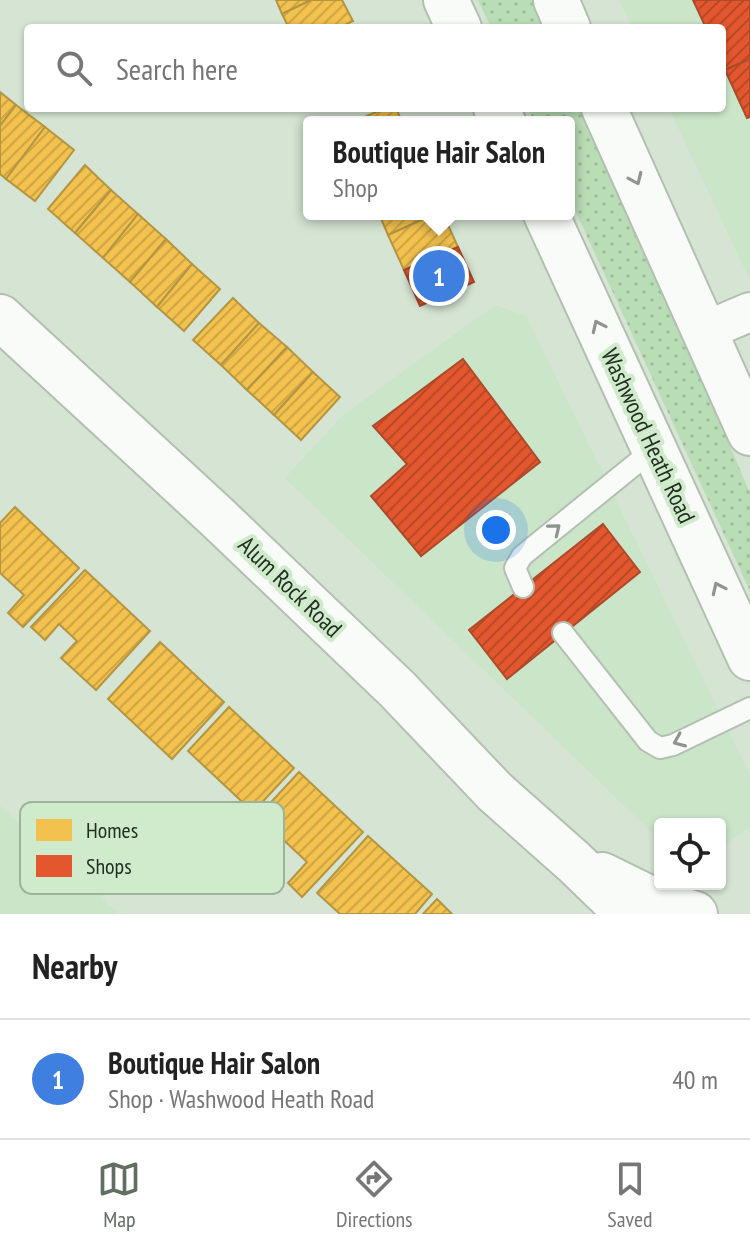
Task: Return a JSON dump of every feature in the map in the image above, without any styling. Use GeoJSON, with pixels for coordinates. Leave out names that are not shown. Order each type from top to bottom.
{"type":"FeatureCollection","features":[{"type":"Feature","properties":{"kind":"street"},"geometry":{"type":"LineString","coordinates":[[446,0],[457,24]]}},
{"type":"Feature","properties":{"kind":"street"},"geometry":{"type":"LineString","coordinates":[[556,0],[566,24]]}},
{"type":"Feature","properties":{"kind":"street"},"geometry":{"type":"LineString","coordinates":[[606,112],[750,433]]}},
{"type":"Feature","properties":{"kind":"street","name":"Washwood Heath Road"},"geometry":{"type":"LineString","coordinates":[[549,220],[750,658]]}},
{"type":"Feature","properties":{"kind":"street"},"geometry":{"type":"LineString","coordinates":[[705,331],[750,312]]}},
{"type":"Feature","properties":{"kind":"street","name":"Alum Rock Road"},"geometry":{"type":"LineString","coordinates":[[0,317],[229,528],[397,689],[495,792],[628,914]]}},
{"type":"Feature","properties":{"kind":"street","name":"Alum Rock Road"},"geometry":{"type":"LineString","coordinates":[[574,862],[657,902],[695,914]]}},
{"type":"Feature","properties":{"kind":"lane"},"geometry":{"type":"LineString","coordinates":[[523,587],[515,568],[522,556],[654,449]]}},
{"type":"Feature","properties":{"kind":"lane"},"geometry":{"type":"LineString","coordinates":[[563,633],[648,741],[660,748],[673,745],[750,708]]}},
{"type":"Feature","properties":{"kind":"shaded area"},"geometry":{"type":"Polygon","coordinates":[[[478,0],[532,0],[543,24],[489,24],[478,0]]]}},
{"type":"Feature","properties":{"kind":"shaded area"},"geometry":{"type":"Polygon","coordinates":[[[619,0],[750,0],[750,280],[671,112],[726,112],[726,24],[630,24],[619,0]]]}},
{"type":"Feature","properties":{"kind":"shaded area"},"geometry":{"type":"Polygon","coordinates":[[[530,112],[583,112],[750,493],[750,591],[575,210],[575,116],[531,116],[530,112]]]}},
{"type":"Feature","properties":{"kind":"shaded area"},"geometry":{"type":"Polygon","coordinates":[[[495,305],[526,316],[750,775],[750,827],[726,844],[726,818],[654,818],[654,834],[285,478],[343,415],[495,305]]]}},
{"type":"Feature","properties":{"kind":"shaded area"},"geometry":{"type":"Polygon","coordinates":[[[0,806],[20,824],[20,894],[97,894],[119,914],[0,914],[0,806]]]}},
{"type":"Feature","properties":{"kind":"building: Homes"},"geometry":{"type":"Polygon","coordinates":[[[276,0],[311,0],[282,14],[276,0]]]}},
{"type":"Feature","properties":{"kind":"building: Homes"},"geometry":{"type":"Polygon","coordinates":[[[311,0],[342,0],[353,21],[347,24],[287,24],[282,14],[311,0]]]}},
{"type":"Feature","properties":{"kind":"building: Homes"},"geometry":{"type":"Polygon","coordinates":[[[0,92],[16,105],[0,126],[0,92]]]}},
{"type":"Feature","properties":{"kind":"building: Homes"},"geometry":{"type":"Polygon","coordinates":[[[16,105],[45,127],[6,179],[0,174],[0,126],[16,105]]]}},
{"type":"Feature","properties":{"kind":"building: Homes"},"geometry":{"type":"Polygon","coordinates":[[[376,112],[398,112],[399,116],[367,116],[376,112]]]}},
{"type":"Feature","properties":{"kind":"building: Homes"},"geometry":{"type":"Polygon","coordinates":[[[45,127],[74,150],[35,201],[6,179],[45,127]]]}},
{"type":"Feature","properties":{"kind":"building: Homes"},"geometry":{"type":"Polygon","coordinates":[[[85,165],[111,190],[75,233],[48,209],[85,165]]]}},
{"type":"Feature","properties":{"kind":"building: Homes"},"geometry":{"type":"Polygon","coordinates":[[[111,190],[138,214],[103,258],[75,233],[111,190]]]}},
{"type":"Feature","properties":{"kind":"building: Homes"},"geometry":{"type":"Polygon","coordinates":[[[138,214],[166,239],[130,282],[103,258],[138,214]]]}},
{"type":"Feature","properties":{"kind":"building: Homes"},"geometry":{"type":"Polygon","coordinates":[[[382,220],[422,220],[388,235],[382,220]]]}},
{"type":"Feature","properties":{"kind":"building: Homes"},"geometry":{"type":"Polygon","coordinates":[[[422,220],[446,220],[458,247],[404,270],[388,235],[422,220]]]}},
{"type":"Feature","properties":{"kind":"building: Homes"},"geometry":{"type":"Polygon","coordinates":[[[166,239],[192,264],[157,307],[130,282],[166,239]]]}},
{"type":"Feature","properties":{"kind":"building: Homes"},"geometry":{"type":"Polygon","coordinates":[[[192,264],[220,289],[184,331],[157,307],[192,264]]]}},
{"type":"Feature","properties":{"kind":"building: Homes"},"geometry":{"type":"Polygon","coordinates":[[[233,298],[259,323],[221,365],[193,340],[233,298]]]}},
{"type":"Feature","properties":{"kind":"building: Homes"},"geometry":{"type":"Polygon","coordinates":[[[259,323],[287,347],[247,390],[221,365],[259,323]]]}},
{"type":"Feature","properties":{"kind":"building: Homes"},"geometry":{"type":"Polygon","coordinates":[[[287,347],[313,372],[274,415],[247,390],[287,347]]]}},
{"type":"Feature","properties":{"kind":"building: Homes"},"geometry":{"type":"Polygon","coordinates":[[[313,372],[340,397],[301,440],[274,415],[313,372]]]}},
{"type":"Feature","properties":{"kind":"building: Homes"},"geometry":{"type":"Polygon","coordinates":[[[15,507],[79,568],[23,627],[8,613],[24,595],[0,573],[0,523],[15,507]]]}},
{"type":"Feature","properties":{"kind":"building: Homes"},"geometry":{"type":"Polygon","coordinates":[[[85,570],[150,631],[96,690],[61,658],[77,641],[59,624],[45,640],[31,627],[85,570]]]}},
{"type":"Feature","properties":{"kind":"building: Homes"},"geometry":{"type":"Polygon","coordinates":[[[160,642],[224,702],[172,759],[108,699],[160,642]]]}},
{"type":"Feature","properties":{"kind":"building: Homes"},"geometry":{"type":"Polygon","coordinates":[[[229,707],[294,768],[262,802],[242,802],[188,751],[229,707]]]}},
{"type":"Feature","properties":{"kind":"building: Homes"},"geometry":{"type":"Polygon","coordinates":[[[299,772],[363,832],[302,897],[288,883],[307,862],[284,840],[284,802],[271,802],[299,772]]]}},
{"type":"Feature","properties":{"kind":"building: Homes"},"geometry":{"type":"Polygon","coordinates":[[[368,836],[432,894],[415,914],[340,914],[317,893],[368,836]]]}},
{"type":"Feature","properties":{"kind":"building: Homes"},"geometry":{"type":"Polygon","coordinates":[[[437,899],[452,914],[423,914],[437,899]]]}},
{"type":"Feature","properties":{"kind":"building: Shops"},"geometry":{"type":"Polygon","coordinates":[[[693,0],[750,0],[750,59],[726,70],[726,24],[704,24],[693,0]]]}},
{"type":"Feature","properties":{"kind":"building: Shops"},"geometry":{"type":"Polygon","coordinates":[[[750,59],[750,117],[747,118],[726,70],[750,59]]]}},
{"type":"Feature","properties":{"kind":"building: Shops"},"geometry":{"type":"Polygon","coordinates":[[[458,247],[474,282],[420,306],[404,270],[458,247]]]}},
{"type":"Feature","properties":{"kind":"building: Shops"},"geometry":{"type":"Polygon","coordinates":[[[463,359],[540,462],[421,556],[371,496],[407,464],[373,426],[463,359]]]}},
{"type":"Feature","properties":{"kind":"building: Shops"},"geometry":{"type":"Polygon","coordinates":[[[603,524],[640,572],[507,679],[469,630],[603,524]]]}},
{"type":"Feature","properties":{"kind":"place","name":"Boutique Hair Salon"},"geometry":{"type":"Point","coordinates":[439,276]}}]}
